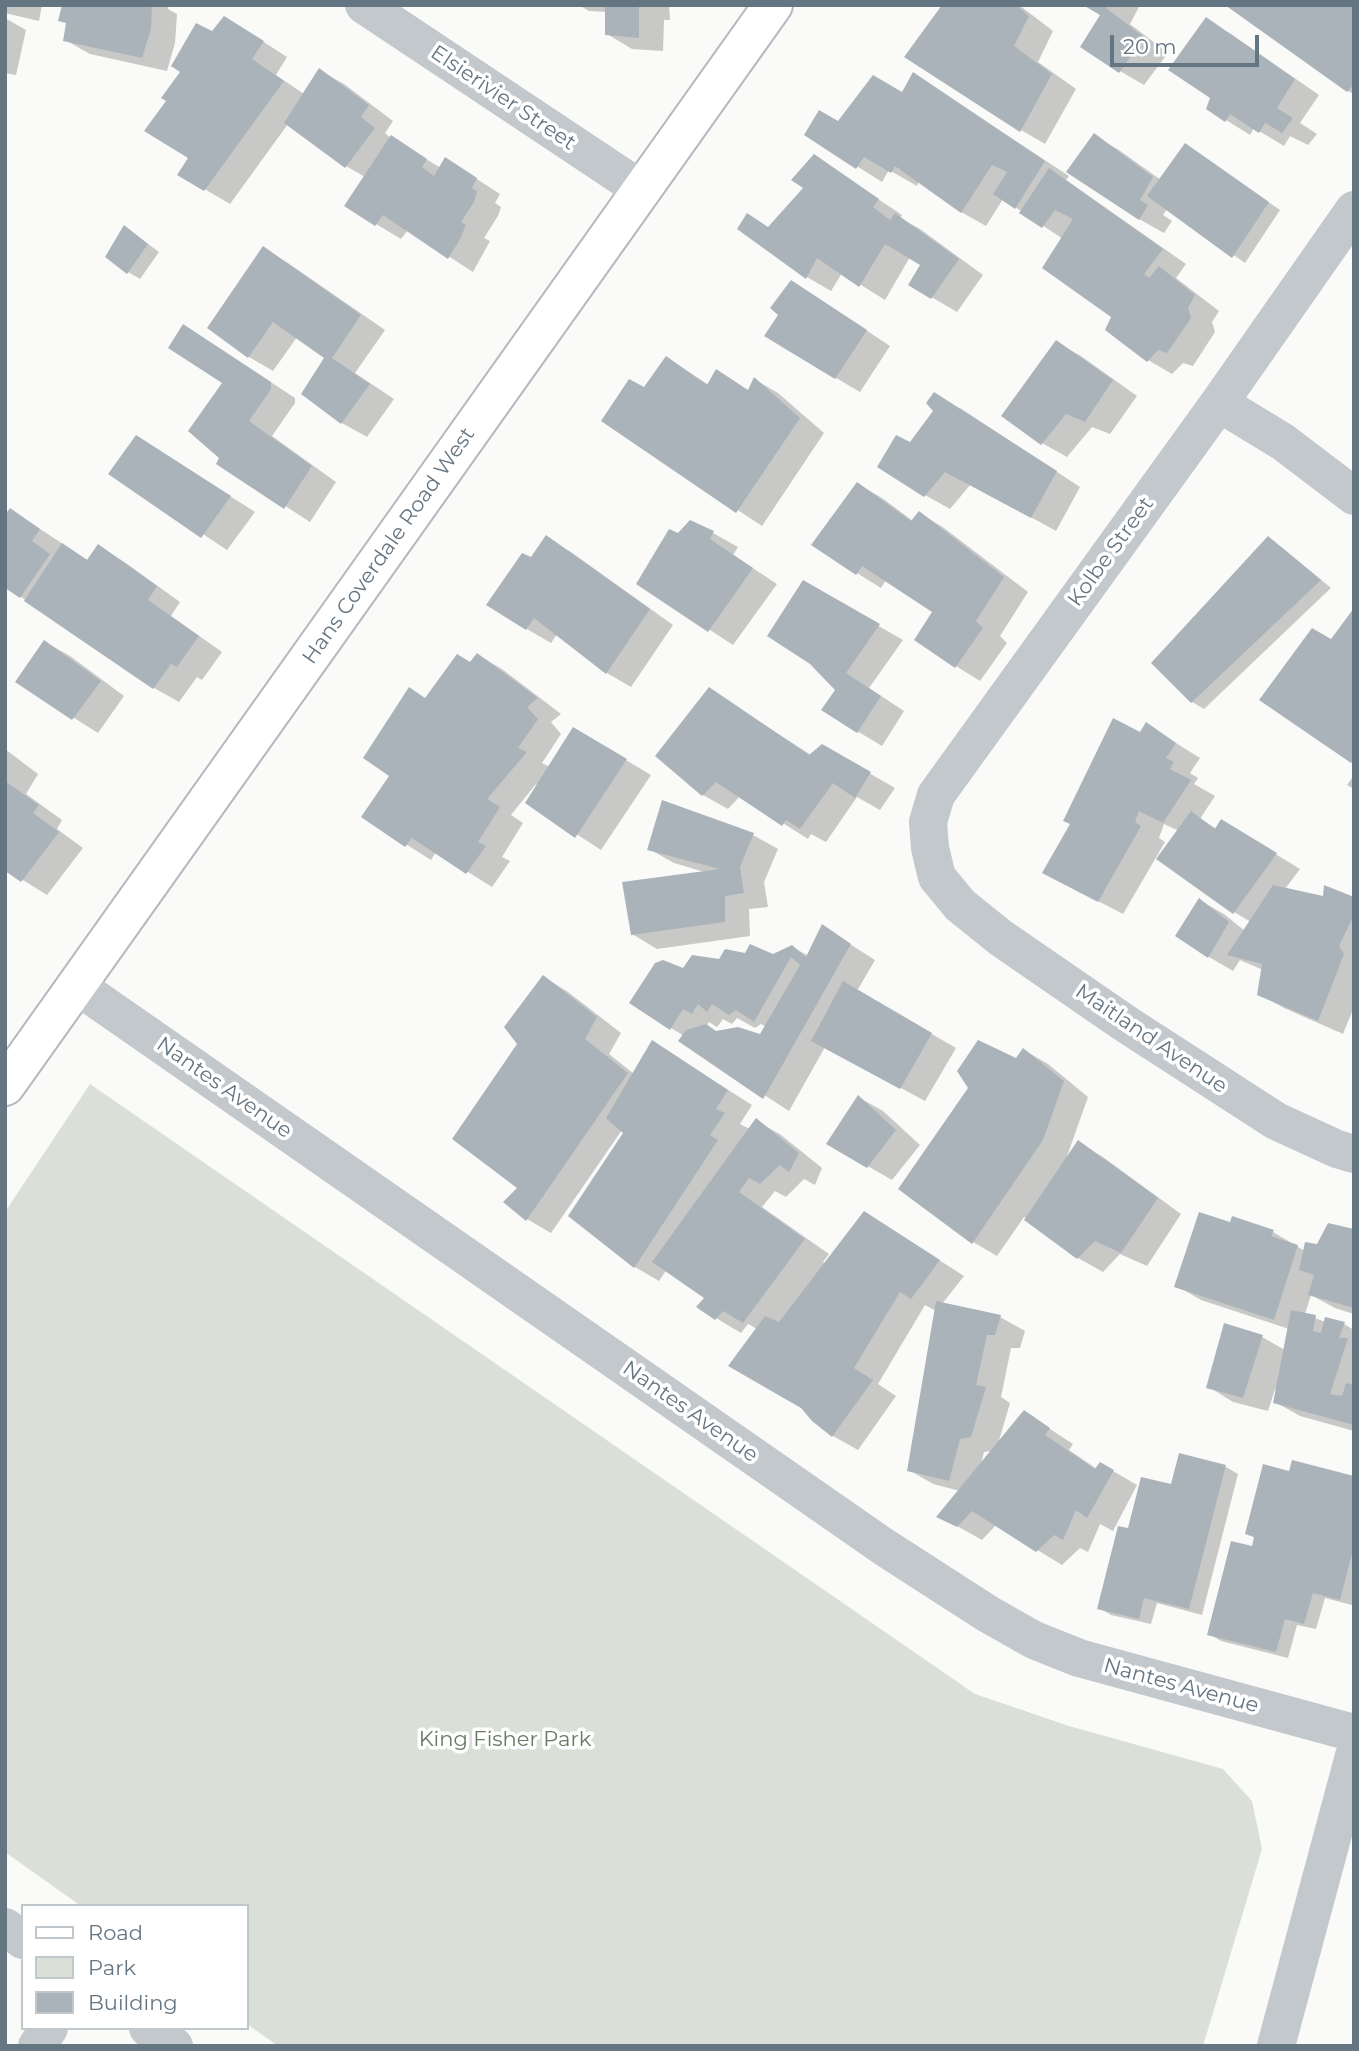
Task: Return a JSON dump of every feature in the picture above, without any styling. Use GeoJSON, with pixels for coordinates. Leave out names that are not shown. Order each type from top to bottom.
{"type":"FeatureCollection","features":[{"type":"Feature","properties":{"kind":"street","name":"Elsierivier Street"},"geometry":{"type":"LineString","coordinates":[[364,5],[642,190]]}},
{"type":"Feature","properties":{"kind":"street","name":"Hans Coverdale Road West"},"geometry":{"type":"LineString","coordinates":[[5,1086],[773,5]]}},
{"type":"Feature","properties":{"kind":"street","name":"Kolbe Street"},"geometry":{"type":"LineString","coordinates":[[960,905],[937,877],[930,848],[928,822],[936,795],[1353,212]]}},
{"type":"Feature","properties":{"kind":"street"},"geometry":{"type":"LineString","coordinates":[[1219,402],[1283,442],[1354,496]]}},
{"type":"Feature","properties":{"kind":"street","name":"Maitland Avenue"},"geometry":{"type":"LineString","coordinates":[[960,905],[1001,938],[1126,1024],[1276,1121],[1354,1154]]}},
{"type":"Feature","properties":{"kind":"street","name":"Nantes Avenue"},"geometry":{"type":"LineString","coordinates":[[77,986],[884,1547],[988,1615],[1034,1640],[1079,1658],[1354,1733]]}},
{"type":"Feature","properties":{"kind":"street"},"geometry":{"type":"LineString","coordinates":[[1276,2046],[1354,1756]]}},
{"type":"Feature","properties":{"kind":"street"},"geometry":{"type":"LineString","coordinates":[[5,1927],[21,1939]]}},
{"type":"Feature","properties":{"kind":"street"},"geometry":{"type":"LineString","coordinates":[[37,2046],[48,2030]]}},
{"type":"Feature","properties":{"kind":"street"},"geometry":{"type":"LineString","coordinates":[[151,2030],[174,2046]]}},
{"type":"Feature","properties":{"kind":"green space","name":"King Fisher Park"},"geometry":{"type":"Polygon","coordinates":[[[90,1084],[975,1694],[1069,1726],[1223,1769],[1252,1801],[1262,1849],[1203,2046],[278,2046],[248,2025],[248,1904],[78,1904],[5,1852],[5,1212],[90,1084]]]}},
{"type":"Feature","properties":{"kind":"building"},"geometry":{"type":"Polygon","coordinates":[[[62,5],[152,5],[151,29],[142,58],[63,41],[66,23],[58,21],[62,5]]]}},
{"type":"Feature","properties":{"kind":"building"},"geometry":{"type":"Polygon","coordinates":[[[605,5],[639,5],[639,38],[605,35],[605,5]]]}},
{"type":"Feature","properties":{"kind":"building"},"geometry":{"type":"Polygon","coordinates":[[[942,5],[1016,5],[1029,16],[1014,46],[1052,74],[1020,132],[904,57],[942,5]]]}},
{"type":"Feature","properties":{"kind":"building"},"geometry":{"type":"Polygon","coordinates":[[[1083,5],[1108,5],[1106,8],[1144,37],[1119,73],[1080,47],[1100,15],[1083,5]]]}},
{"type":"Feature","properties":{"kind":"building"},"geometry":{"type":"Polygon","coordinates":[[[1225,5],[1354,5],[1354,84],[1347,92],[1225,5]]]}},
{"type":"Feature","properties":{"kind":"building"},"geometry":{"type":"Polygon","coordinates":[[[224,16],[264,41],[252,59],[284,81],[204,191],[177,175],[188,158],[144,131],[166,101],[161,98],[180,72],[171,66],[196,23],[212,31],[224,16]]]}},
{"type":"Feature","properties":{"kind":"building"},"geometry":{"type":"Polygon","coordinates":[[[1206,17],[1295,79],[1277,108],[1293,118],[1282,133],[1265,123],[1259,133],[1230,114],[1225,122],[1206,109],[1210,98],[1168,70],[1206,17]]]}},
{"type":"Feature","properties":{"kind":"building"},"geometry":{"type":"Polygon","coordinates":[[[319,68],[369,105],[361,117],[375,128],[345,168],[284,123],[319,68]]]}},
{"type":"Feature","properties":{"kind":"building"},"geometry":{"type":"Polygon","coordinates":[[[913,72],[1045,161],[1015,209],[993,194],[1007,172],[992,165],[961,213],[895,166],[891,173],[864,157],[856,169],[804,135],[819,110],[838,121],[873,75],[902,92],[913,72]]]}},
{"type":"Feature","properties":{"kind":"building"},"geometry":{"type":"Polygon","coordinates":[[[1094,133],[1153,177],[1140,200],[1148,205],[1139,220],[1066,172],[1094,133]]]}},
{"type":"Feature","properties":{"kind":"building"},"geometry":{"type":"Polygon","coordinates":[[[391,135],[427,159],[422,167],[434,176],[445,157],[477,178],[472,188],[477,191],[474,202],[461,222],[466,225],[448,259],[383,215],[375,226],[344,206],[391,135]]]}},
{"type":"Feature","properties":{"kind":"building"},"geometry":{"type":"Polygon","coordinates":[[[1185,143],[1269,202],[1232,258],[1147,196],[1185,143]]]}},
{"type":"Feature","properties":{"kind":"building"},"geometry":{"type":"Polygon","coordinates":[[[814,154],[879,199],[873,207],[890,220],[895,213],[959,259],[931,299],[908,285],[920,265],[885,244],[859,287],[817,258],[806,279],[737,229],[747,213],[768,227],[803,188],[791,180],[814,154]]]}},
{"type":"Feature","properties":{"kind":"building"},"geometry":{"type":"Polygon","coordinates":[[[1049,168],[1163,249],[1144,274],[1149,278],[1159,266],[1195,295],[1188,308],[1191,318],[1167,353],[1158,350],[1147,362],[1105,330],[1111,317],[1042,268],[1073,219],[1055,210],[1042,228],[1019,213],[1049,168]]]}},
{"type":"Feature","properties":{"kind":"building"},"geometry":{"type":"Polygon","coordinates":[[[124,225],[148,244],[127,274],[105,257],[124,225]]]}},
{"type":"Feature","properties":{"kind":"building"},"geometry":{"type":"Polygon","coordinates":[[[263,246],[361,315],[332,358],[370,384],[341,424],[301,394],[324,358],[273,322],[248,358],[207,328],[263,246]]]}},
{"type":"Feature","properties":{"kind":"building"},"geometry":{"type":"Polygon","coordinates":[[[791,280],[867,330],[835,379],[764,336],[778,315],[770,308],[791,280]]]}},
{"type":"Feature","properties":{"kind":"building"},"geometry":{"type":"Polygon","coordinates":[[[183,324],[271,382],[271,389],[249,421],[312,466],[284,509],[216,464],[219,458],[188,431],[222,383],[168,348],[183,324]]]}},
{"type":"Feature","properties":{"kind":"building"},"geometry":{"type":"Polygon","coordinates":[[[1056,340],[1113,380],[1085,422],[1066,414],[1041,445],[1001,416],[1056,340]]]}},
{"type":"Feature","properties":{"kind":"building"},"geometry":{"type":"Polygon","coordinates":[[[666,356],[707,385],[716,369],[748,390],[754,377],[800,418],[736,513],[601,421],[629,379],[644,387],[666,356]]]}},
{"type":"Feature","properties":{"kind":"building"},"geometry":{"type":"Polygon","coordinates":[[[934,392],[1057,471],[1031,518],[945,472],[924,497],[877,467],[896,435],[910,442],[933,411],[926,403],[934,392]]]}},
{"type":"Feature","properties":{"kind":"building"},"geometry":{"type":"Polygon","coordinates":[[[136,435],[231,496],[201,538],[108,474],[136,435]]]}},
{"type":"Feature","properties":{"kind":"building"},"geometry":{"type":"Polygon","coordinates":[[[857,482],[911,521],[919,511],[1004,577],[976,621],[983,628],[955,668],[914,640],[932,612],[862,566],[856,575],[811,545],[857,482]]]}},
{"type":"Feature","properties":{"kind":"building"},"geometry":{"type":"Polygon","coordinates":[[[10,508],[40,529],[32,541],[50,554],[20,598],[5,588],[5,515],[10,508]]]}},
{"type":"Feature","properties":{"kind":"building"},"geometry":{"type":"Polygon","coordinates":[[[690,520],[714,531],[710,539],[753,568],[708,632],[636,584],[669,529],[678,533],[690,520]]]}},
{"type":"Feature","properties":{"kind":"building"},"geometry":{"type":"Polygon","coordinates":[[[546,535],[650,609],[606,674],[534,618],[526,630],[486,605],[522,553],[531,557],[546,535]]]}},
{"type":"Feature","properties":{"kind":"building"},"geometry":{"type":"Polygon","coordinates":[[[1268,536],[1321,580],[1191,703],[1151,663],[1268,536]]]}},
{"type":"Feature","properties":{"kind":"building"},"geometry":{"type":"Polygon","coordinates":[[[62,543],[87,560],[98,544],[157,586],[148,600],[199,636],[177,667],[171,664],[153,689],[24,601],[62,543]]]}},
{"type":"Feature","properties":{"kind":"building"},"geometry":{"type":"Polygon","coordinates":[[[803,580],[880,624],[846,673],[881,696],[857,733],[821,710],[835,690],[810,664],[767,636],[803,580]]]}},
{"type":"Feature","properties":{"kind":"building"},"geometry":{"type":"Polygon","coordinates":[[[1354,608],[1354,760],[1351,763],[1259,700],[1312,628],[1331,639],[1354,608]]]}},
{"type":"Feature","properties":{"kind":"building"},"geometry":{"type":"Polygon","coordinates":[[[44,640],[101,681],[72,720],[15,682],[44,640]]]}},
{"type":"Feature","properties":{"kind":"building"},"geometry":{"type":"Polygon","coordinates":[[[477,653],[538,698],[527,707],[538,719],[518,748],[527,752],[487,799],[500,807],[478,842],[486,846],[466,874],[412,838],[405,847],[361,817],[389,776],[363,758],[409,687],[425,698],[457,654],[470,662],[477,653]]]}},
{"type":"Feature","properties":{"kind":"building"},"geometry":{"type":"Polygon","coordinates":[[[709,687],[809,755],[822,744],[871,772],[855,798],[833,783],[800,829],[786,820],[782,826],[716,782],[702,796],[655,756],[709,687]]]}},
{"type":"Feature","properties":{"kind":"building"},"geometry":{"type":"Polygon","coordinates":[[[1113,718],[1140,732],[1146,722],[1176,743],[1166,758],[1174,762],[1170,769],[1191,780],[1163,823],[1139,811],[1135,822],[1141,826],[1098,902],[1042,873],[1070,824],[1063,821],[1113,718]]]}},
{"type":"Feature","properties":{"kind":"building"},"geometry":{"type":"Polygon","coordinates":[[[573,727],[627,759],[575,838],[525,803],[573,727]]]}},
{"type":"Feature","properties":{"kind":"building"},"geometry":{"type":"Polygon","coordinates":[[[5,781],[39,805],[33,813],[59,832],[21,882],[5,871],[5,781]]]}},
{"type":"Feature","properties":{"kind":"building"},"geometry":{"type":"Polygon","coordinates":[[[662,800],[754,833],[740,867],[744,893],[725,896],[725,922],[631,935],[622,882],[720,869],[647,850],[662,800]]]}},
{"type":"Feature","properties":{"kind":"building"},"geometry":{"type":"Polygon","coordinates":[[[1191,811],[1215,829],[1221,819],[1277,853],[1233,914],[1156,859],[1191,811]]]}},
{"type":"Feature","properties":{"kind":"building"},"geometry":{"type":"Polygon","coordinates":[[[1273,885],[1323,896],[1324,885],[1354,897],[1354,915],[1339,946],[1344,954],[1318,1021],[1257,995],[1262,964],[1227,955],[1273,885]]]}},
{"type":"Feature","properties":{"kind":"building"},"geometry":{"type":"Polygon","coordinates":[[[1199,898],[1229,922],[1208,958],[1175,936],[1199,898]]]}},
{"type":"Feature","properties":{"kind":"building"},"geometry":{"type":"Polygon","coordinates":[[[822,924],[851,944],[763,1099],[678,1041],[686,1030],[706,1024],[716,1031],[738,1027],[760,1034],[800,965],[791,957],[754,1022],[736,1010],[729,1015],[712,1004],[707,1012],[698,1004],[692,1014],[683,1009],[670,1030],[629,1003],[655,963],[663,960],[683,968],[692,955],[719,959],[725,949],[745,953],[750,944],[773,954],[792,945],[806,957],[822,924]]]}},
{"type":"Feature","properties":{"kind":"building"},"geometry":{"type":"Polygon","coordinates":[[[543,975],[597,1017],[585,1039],[628,1073],[526,1221],[503,1202],[517,1188],[452,1139],[517,1044],[504,1027],[543,975]]]}},
{"type":"Feature","properties":{"kind":"building"},"geometry":{"type":"Polygon","coordinates":[[[843,981],[932,1033],[900,1089],[811,1041],[843,981]]]}},
{"type":"Feature","properties":{"kind":"building"},"geometry":{"type":"Polygon","coordinates":[[[652,1040],[728,1090],[716,1109],[725,1113],[710,1135],[718,1140],[634,1268],[568,1216],[623,1133],[606,1118],[652,1040]]]}},
{"type":"Feature","properties":{"kind":"building"},"geometry":{"type":"Polygon","coordinates":[[[978,1040],[1016,1058],[1023,1048],[1064,1081],[1043,1140],[972,1244],[898,1189],[968,1088],[957,1071],[978,1040]]]}},
{"type":"Feature","properties":{"kind":"building"},"geometry":{"type":"Polygon","coordinates":[[[858,1095],[896,1130],[867,1168],[826,1144],[858,1095]]]}},
{"type":"Feature","properties":{"kind":"building"},"geometry":{"type":"Polygon","coordinates":[[[756,1118],[799,1153],[789,1172],[780,1165],[760,1184],[749,1178],[739,1192],[805,1239],[743,1323],[723,1311],[715,1320],[696,1307],[704,1298],[652,1262],[756,1118]]]}},
{"type":"Feature","properties":{"kind":"building"},"geometry":{"type":"Polygon","coordinates":[[[1078,1140],[1158,1198],[1121,1253],[1095,1241],[1077,1259],[1024,1220],[1078,1140]]]}},
{"type":"Feature","properties":{"kind":"building"},"geometry":{"type":"Polygon","coordinates":[[[864,1211],[940,1260],[911,1299],[900,1292],[854,1368],[873,1380],[832,1437],[801,1408],[728,1366],[765,1316],[779,1322],[864,1211]]]}},
{"type":"Feature","properties":{"kind":"building"},"geometry":{"type":"Polygon","coordinates":[[[1199,1212],[1230,1222],[1232,1216],[1274,1230],[1271,1236],[1298,1245],[1274,1320],[1174,1287],[1199,1212]]]}},
{"type":"Feature","properties":{"kind":"building"},"geometry":{"type":"Polygon","coordinates":[[[1328,1223],[1354,1229],[1354,1308],[1308,1295],[1314,1275],[1299,1270],[1305,1242],[1317,1244],[1328,1223]]]}},
{"type":"Feature","properties":{"kind":"building"},"geometry":{"type":"Polygon","coordinates":[[[936,1301],[1001,1315],[995,1335],[987,1335],[976,1385],[986,1387],[971,1437],[960,1439],[949,1481],[907,1471],[936,1301]]]}},
{"type":"Feature","properties":{"kind":"building"},"geometry":{"type":"Polygon","coordinates":[[[1291,1310],[1316,1315],[1313,1331],[1321,1333],[1325,1317],[1345,1322],[1339,1338],[1348,1338],[1330,1394],[1342,1396],[1346,1383],[1354,1385],[1354,1425],[1273,1403],[1291,1310]]]}},
{"type":"Feature","properties":{"kind":"building"},"geometry":{"type":"Polygon","coordinates":[[[1224,1323],[1263,1335],[1243,1398],[1206,1388],[1224,1323]]]}},
{"type":"Feature","properties":{"kind":"building"},"geometry":{"type":"Polygon","coordinates":[[[1024,1410],[1050,1428],[1045,1435],[1095,1469],[1100,1462],[1114,1470],[1087,1518],[1076,1510],[1063,1540],[1054,1535],[1036,1552],[972,1511],[957,1527],[936,1517],[1024,1410]]]}},
{"type":"Feature","properties":{"kind":"building"},"geometry":{"type":"Polygon","coordinates":[[[1179,1453],[1226,1465],[1189,1609],[1144,1598],[1139,1619],[1097,1609],[1118,1526],[1128,1528],[1141,1477],[1171,1484],[1179,1453]]]}},
{"type":"Feature","properties":{"kind":"building"},"geometry":{"type":"Polygon","coordinates":[[[1292,1460],[1354,1476],[1354,1546],[1340,1600],[1313,1593],[1304,1624],[1285,1619],[1276,1652],[1207,1635],[1231,1541],[1252,1546],[1254,1537],[1245,1534],[1263,1464],[1289,1471],[1292,1460]]]}}]}
